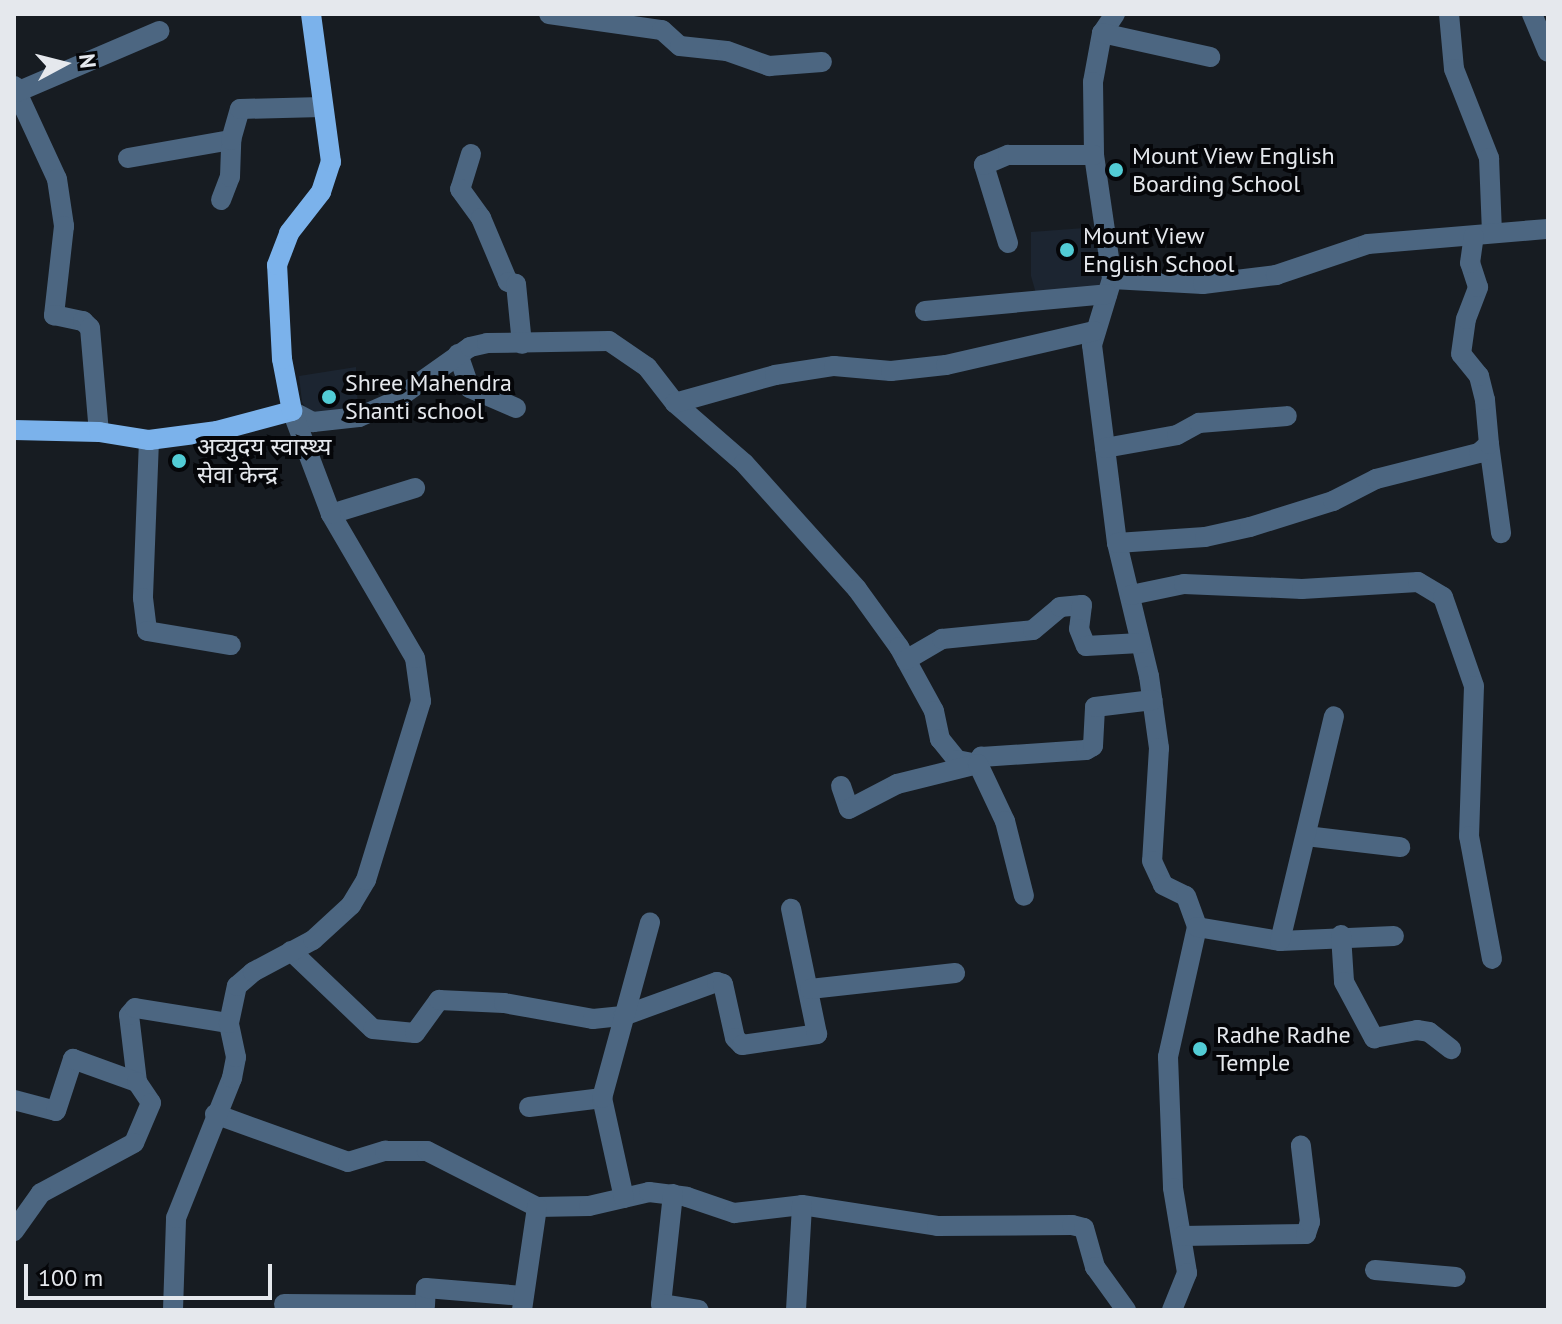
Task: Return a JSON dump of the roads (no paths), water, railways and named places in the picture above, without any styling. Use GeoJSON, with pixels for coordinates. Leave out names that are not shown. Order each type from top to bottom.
{"type":"FeatureCollection","features":[{"type":"Feature","properties":{"kind":"main road"},"geometry":{"type":"LineString","coordinates":[[14,430],[99,432],[149,440],[217,431],[292,411],[282,359],[277,265],[289,233],[329,175],[311,14]]}},
{"type":"Feature","properties":{"kind":"street"},"geometry":{"type":"LineString","coordinates":[[549,14],[662,30],[680,46],[727,51],[769,66],[822,62]]}},
{"type":"Feature","properties":{"kind":"street"},"geometry":{"type":"LineString","coordinates":[[1115,14],[1102,33],[1093,82],[1094,155],[1109,286],[1094,331],[1117,543],[1153,700],[1159,748],[1152,861],[1163,885],[1186,896],[1197,927],[1168,1057],[1173,1188],[1187,1273],[1172,1310]]}},
{"type":"Feature","properties":{"kind":"street"},"geometry":{"type":"LineString","coordinates":[[1449,14],[1454,69],[1489,158],[1483,234],[1470,263],[1478,287],[1468,310],[1461,354],[1479,376],[1501,533]]}},
{"type":"Feature","properties":{"kind":"street"},"geometry":{"type":"LineString","coordinates":[[1532,14],[1548,52]]}},
{"type":"Feature","properties":{"kind":"street"},"geometry":{"type":"LineString","coordinates":[[99,432],[90,328],[83,321],[54,315],[64,226],[57,179],[16,89],[159,31]]}},
{"type":"Feature","properties":{"kind":"street"},"geometry":{"type":"LineString","coordinates":[[1102,33],[1210,57]]}},
{"type":"Feature","properties":{"kind":"street"},"geometry":{"type":"LineString","coordinates":[[221,200],[230,177],[231,140],[240,109],[322,107]]}},
{"type":"Feature","properties":{"kind":"street"},"geometry":{"type":"LineString","coordinates":[[128,158],[231,140]]}},
{"type":"Feature","properties":{"kind":"street"},"geometry":{"type":"LineString","coordinates":[[471,154],[460,189],[481,218],[508,282],[516,284],[522,344]]}},
{"type":"Feature","properties":{"kind":"street"},"geometry":{"type":"LineString","coordinates":[[1008,243],[984,165],[1008,155],[1094,155]]}},
{"type":"Feature","properties":{"kind":"street"},"geometry":{"type":"LineString","coordinates":[[925,311],[1109,286],[1203,284],[1247,279],[1276,275],[1368,244],[1548,229]]}},
{"type":"Feature","properties":{"kind":"street"},"geometry":{"type":"LineString","coordinates":[[675,403],[775,375],[834,366],[891,371],[946,365],[1094,331]]}},
{"type":"Feature","properties":{"kind":"street"},"geometry":{"type":"LineString","coordinates":[[292,411],[313,422],[359,417],[391,403],[458,354],[487,343],[522,344],[568,338],[609,341],[647,367],[675,403],[759,479],[857,589],[906,660],[934,711],[940,739],[957,760],[978,764]]}},
{"type":"Feature","properties":{"kind":"street"},"geometry":{"type":"LineString","coordinates":[[458,354],[470,388],[516,408]]}},
{"type":"Feature","properties":{"kind":"street"},"geometry":{"type":"LineString","coordinates":[[173,1310],[176,1218],[236,1057],[229,1023],[237,986],[313,940],[351,905],[366,880],[421,701],[415,658],[331,514],[292,411]]}},
{"type":"Feature","properties":{"kind":"street"},"geometry":{"type":"LineString","coordinates":[[1105,448],[1177,435],[1199,423],[1287,416]]}},
{"type":"Feature","properties":{"kind":"street"},"geometry":{"type":"LineString","coordinates":[[149,440],[143,598],[147,631],[231,645]]}},
{"type":"Feature","properties":{"kind":"street"},"geometry":{"type":"LineString","coordinates":[[1117,543],[1205,537],[1250,527],[1333,501],[1376,479],[1479,453],[1489,444]]}},
{"type":"Feature","properties":{"kind":"street"},"geometry":{"type":"LineString","coordinates":[[331,514],[415,488]]}},
{"type":"Feature","properties":{"kind":"street"},"geometry":{"type":"LineString","coordinates":[[1131,595],[1184,584],[1302,589],[1418,582],[1443,597],[1474,686],[1469,836],[1492,959]]}},
{"type":"Feature","properties":{"kind":"street"},"geometry":{"type":"LineString","coordinates":[[906,660],[942,639],[1033,630],[1060,607],[1082,605],[1079,629],[1086,646],[1140,643]]}},
{"type":"Feature","properties":{"kind":"street"},"geometry":{"type":"LineString","coordinates":[[1024,896],[1005,821],[978,764],[981,757],[1086,750],[1093,746],[1095,707],[1153,700]]}},
{"type":"Feature","properties":{"kind":"street"},"geometry":{"type":"LineString","coordinates":[[1280,941],[1334,716]]}},
{"type":"Feature","properties":{"kind":"street"},"geometry":{"type":"LineString","coordinates":[[841,786],[849,809],[897,784],[978,764]]}},
{"type":"Feature","properties":{"kind":"street"},"geometry":{"type":"LineString","coordinates":[[1306,836],[1400,847]]}},
{"type":"Feature","properties":{"kind":"street"},"geometry":{"type":"LineString","coordinates":[[291,951],[373,1029],[415,1033],[439,1000],[504,1003],[593,1019],[623,1016],[717,982],[723,984],[735,1038],[742,1045],[817,1034],[791,909]]}},
{"type":"Feature","properties":{"kind":"street"},"geometry":{"type":"LineString","coordinates":[[624,1198],[602,1098],[650,922]]}},
{"type":"Feature","properties":{"kind":"street"},"geometry":{"type":"LineString","coordinates":[[1197,927],[1280,941],[1341,935],[1394,936]]}},
{"type":"Feature","properties":{"kind":"street"},"geometry":{"type":"LineString","coordinates":[[1341,935],[1344,982],[1374,1038],[1417,1030],[1429,1032],[1451,1049]]}},
{"type":"Feature","properties":{"kind":"street"},"geometry":{"type":"LineString","coordinates":[[810,989],[955,973]]}},
{"type":"Feature","properties":{"kind":"street"},"geometry":{"type":"LineString","coordinates":[[14,1231],[41,1193],[134,1143],[151,1103],[137,1082],[129,1015],[135,1008],[229,1023]]}},
{"type":"Feature","properties":{"kind":"street"},"geometry":{"type":"LineString","coordinates":[[14,1100],[56,1111],[73,1059],[128,1083],[137,1082]]}},
{"type":"Feature","properties":{"kind":"street"},"geometry":{"type":"LineString","coordinates":[[529,1107],[602,1098]]}},
{"type":"Feature","properties":{"kind":"street"},"geometry":{"type":"LineString","coordinates":[[215,1114],[348,1162],[385,1151],[427,1151],[537,1207],[589,1206],[624,1198],[673,1194],[734,1213],[802,1205],[937,1226],[1058,1223],[1084,1228],[1095,1267],[1126,1310]]}},
{"type":"Feature","properties":{"kind":"street"},"geometry":{"type":"LineString","coordinates":[[1182,1236],[1306,1234],[1310,1222],[1301,1146]]}},
{"type":"Feature","properties":{"kind":"street"},"geometry":{"type":"LineString","coordinates":[[673,1194],[661,1304],[699,1310]]}},
{"type":"Feature","properties":{"kind":"street"},"geometry":{"type":"LineString","coordinates":[[796,1310],[802,1205]]}},
{"type":"Feature","properties":{"kind":"street"},"geometry":{"type":"LineString","coordinates":[[284,1304],[425,1305],[426,1288],[523,1303],[537,1207]]}},
{"type":"Feature","properties":{"kind":"street"},"geometry":{"type":"LineString","coordinates":[[1375,1270],[1456,1277]]}},
{"type":"Feature","properties":{"kind":"place","name":"Mount View English Boarding School"},"geometry":{"type":"Point","coordinates":[1116,170]}},
{"type":"Feature","properties":{"kind":"place","name":"Mount View English School"},"geometry":{"type":"Point","coordinates":[1067,250]}},
{"type":"Feature","properties":{"kind":"place","name":"Shree Mahendra Shanti school"},"geometry":{"type":"Point","coordinates":[329,397]}},
{"type":"Feature","properties":{"kind":"place","name":"अव्युदय स्वास्थ्य सेवा केन्द्र"},"geometry":{"type":"Point","coordinates":[179,461]}},
{"type":"Feature","properties":{"kind":"place","name":"Radhe Radhe Temple"},"geometry":{"type":"Point","coordinates":[1200,1049]}}]}
